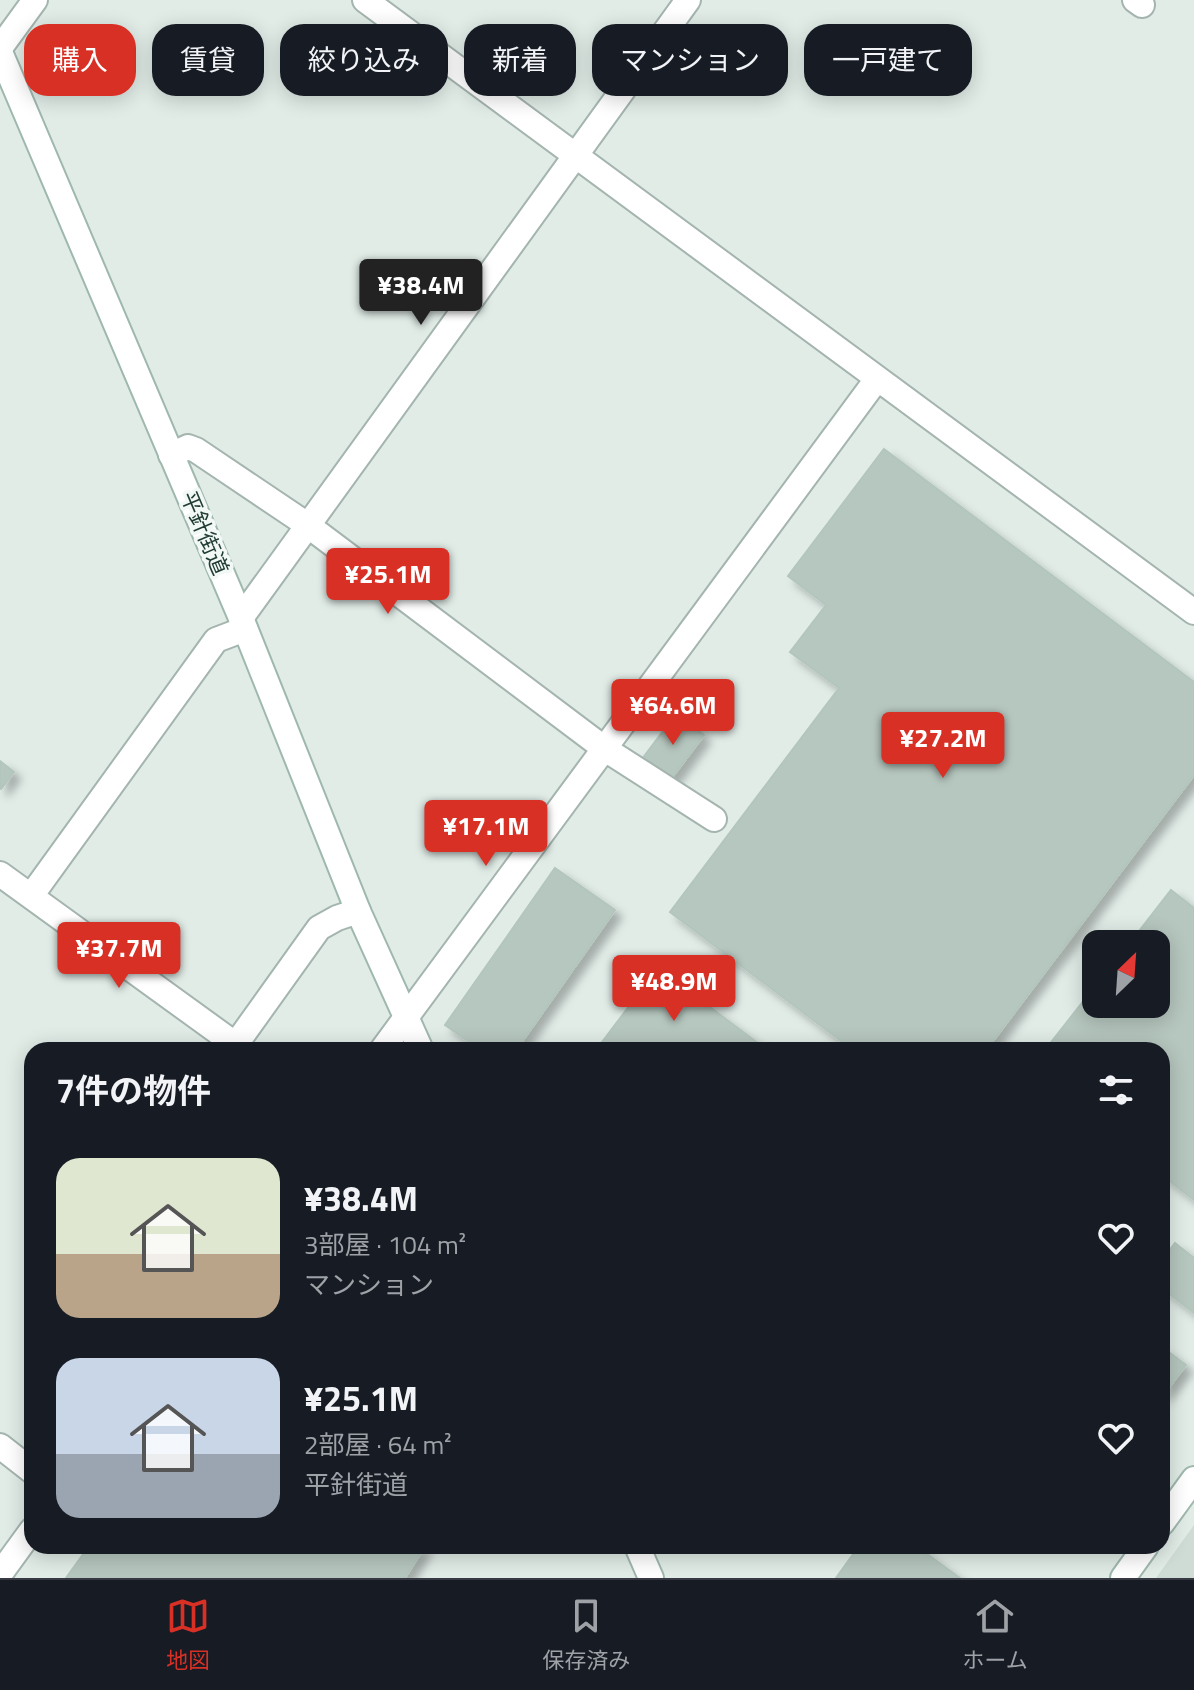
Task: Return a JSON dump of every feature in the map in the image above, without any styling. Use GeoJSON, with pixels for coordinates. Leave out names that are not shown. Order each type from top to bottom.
{"type":"FeatureCollection","features":[{"type":"Feature","properties":{"kind":"street"},"geometry":{"type":"LineString","coordinates":[[0,50],[35,0]]}},
{"type":"Feature","properties":{"kind":"street"},"geometry":{"type":"LineString","coordinates":[[365,0],[1194,612]]}},
{"type":"Feature","properties":{"kind":"street"},"geometry":{"type":"LineString","coordinates":[[31,896],[216,640],[243,623],[306,524],[688,0]]}},
{"type":"Feature","properties":{"kind":"street","name":"平針街道"},"geometry":{"type":"LineString","coordinates":[[0,50],[243,623],[358,911],[417,1042]]}},
{"type":"Feature","properties":{"kind":"street"},"geometry":{"type":"LineString","coordinates":[[388,1042],[877,379]]}},
{"type":"Feature","properties":{"kind":"street"},"geometry":{"type":"LineString","coordinates":[[171,455],[188,447],[196,450],[306,524],[605,749],[714,819]]}},
{"type":"Feature","properties":{"kind":"street"},"geometry":{"type":"LineString","coordinates":[[0,874],[233,1042]]}},
{"type":"Feature","properties":{"kind":"street"},"geometry":{"type":"LineString","coordinates":[[243,1042],[319,928],[358,911]]}},
{"type":"Feature","properties":{"kind":"street"},"geometry":{"type":"LineString","coordinates":[[0,1446],[24,1465]]}},
{"type":"Feature","properties":{"kind":"street"},"geometry":{"type":"LineString","coordinates":[[1170,1512],[1194,1479]]}},
{"type":"Feature","properties":{"kind":"street"},"geometry":{"type":"LineString","coordinates":[[0,1574],[24,1541]]}},
{"type":"Feature","properties":{"kind":"street"},"geometry":{"type":"LineString","coordinates":[[640,1554],[651,1578]]}},
{"type":"Feature","properties":{"kind":"street"},"geometry":{"type":"LineString","coordinates":[[1123,1578],[1140,1554]]}},
{"type":"Feature","properties":{"kind":"shaded area"},"geometry":{"type":"Polygon","coordinates":[[[1194,1525],[1194,1578],[1156,1578],[1194,1525]]]}},
{"type":"Feature","properties":{"kind":"building"},"geometry":{"type":"Polygon","coordinates":[[[884,449],[1194,682],[1194,775],[992,1042],[842,1042],[670,912],[839,688],[790,652],[826,605],[788,576],[884,449]]]}},
{"type":"Feature","properties":{"kind":"building"},"geometry":{"type":"Polygon","coordinates":[[[676,714],[704,735],[670,780],[642,759],[676,714]]]}},
{"type":"Feature","properties":{"kind":"building"},"geometry":{"type":"Polygon","coordinates":[[[0,761],[14,772],[1,789],[0,788],[0,761]]]}},
{"type":"Feature","properties":{"kind":"building"},"geometry":{"type":"Polygon","coordinates":[[[555,868],[615,910],[522,1042],[469,1042],[445,1025],[555,868]]]}},
{"type":"Feature","properties":{"kind":"building"},"geometry":{"type":"Polygon","coordinates":[[[1171,890],[1194,908],[1194,1200],[1170,1181],[1170,1042],[1051,1042],[1082,1003],[1082,1018],[1170,1018],[1170,930],[1140,930],[1171,890]]]}},
{"type":"Feature","properties":{"kind":"building"},"geometry":{"type":"Polygon","coordinates":[[[658,968],[756,1042],[602,1042],[658,968]]]}},
{"type":"Feature","properties":{"kind":"building"},"geometry":{"type":"Polygon","coordinates":[[[1175,1243],[1194,1258],[1194,1313],[1170,1294],[1170,1250],[1175,1243]]]}},
{"type":"Feature","properties":{"kind":"building"},"geometry":{"type":"Polygon","coordinates":[[[1170,1353],[1186,1365],[1170,1386],[1170,1353]]]}},
{"type":"Feature","properties":{"kind":"building"},"geometry":{"type":"Polygon","coordinates":[[[83,1554],[420,1554],[405,1578],[66,1578],[83,1554]]]}},
{"type":"Feature","properties":{"kind":"building"},"geometry":{"type":"Polygon","coordinates":[[[853,1554],[927,1554],[960,1578],[836,1578],[853,1554]]]}}]}
